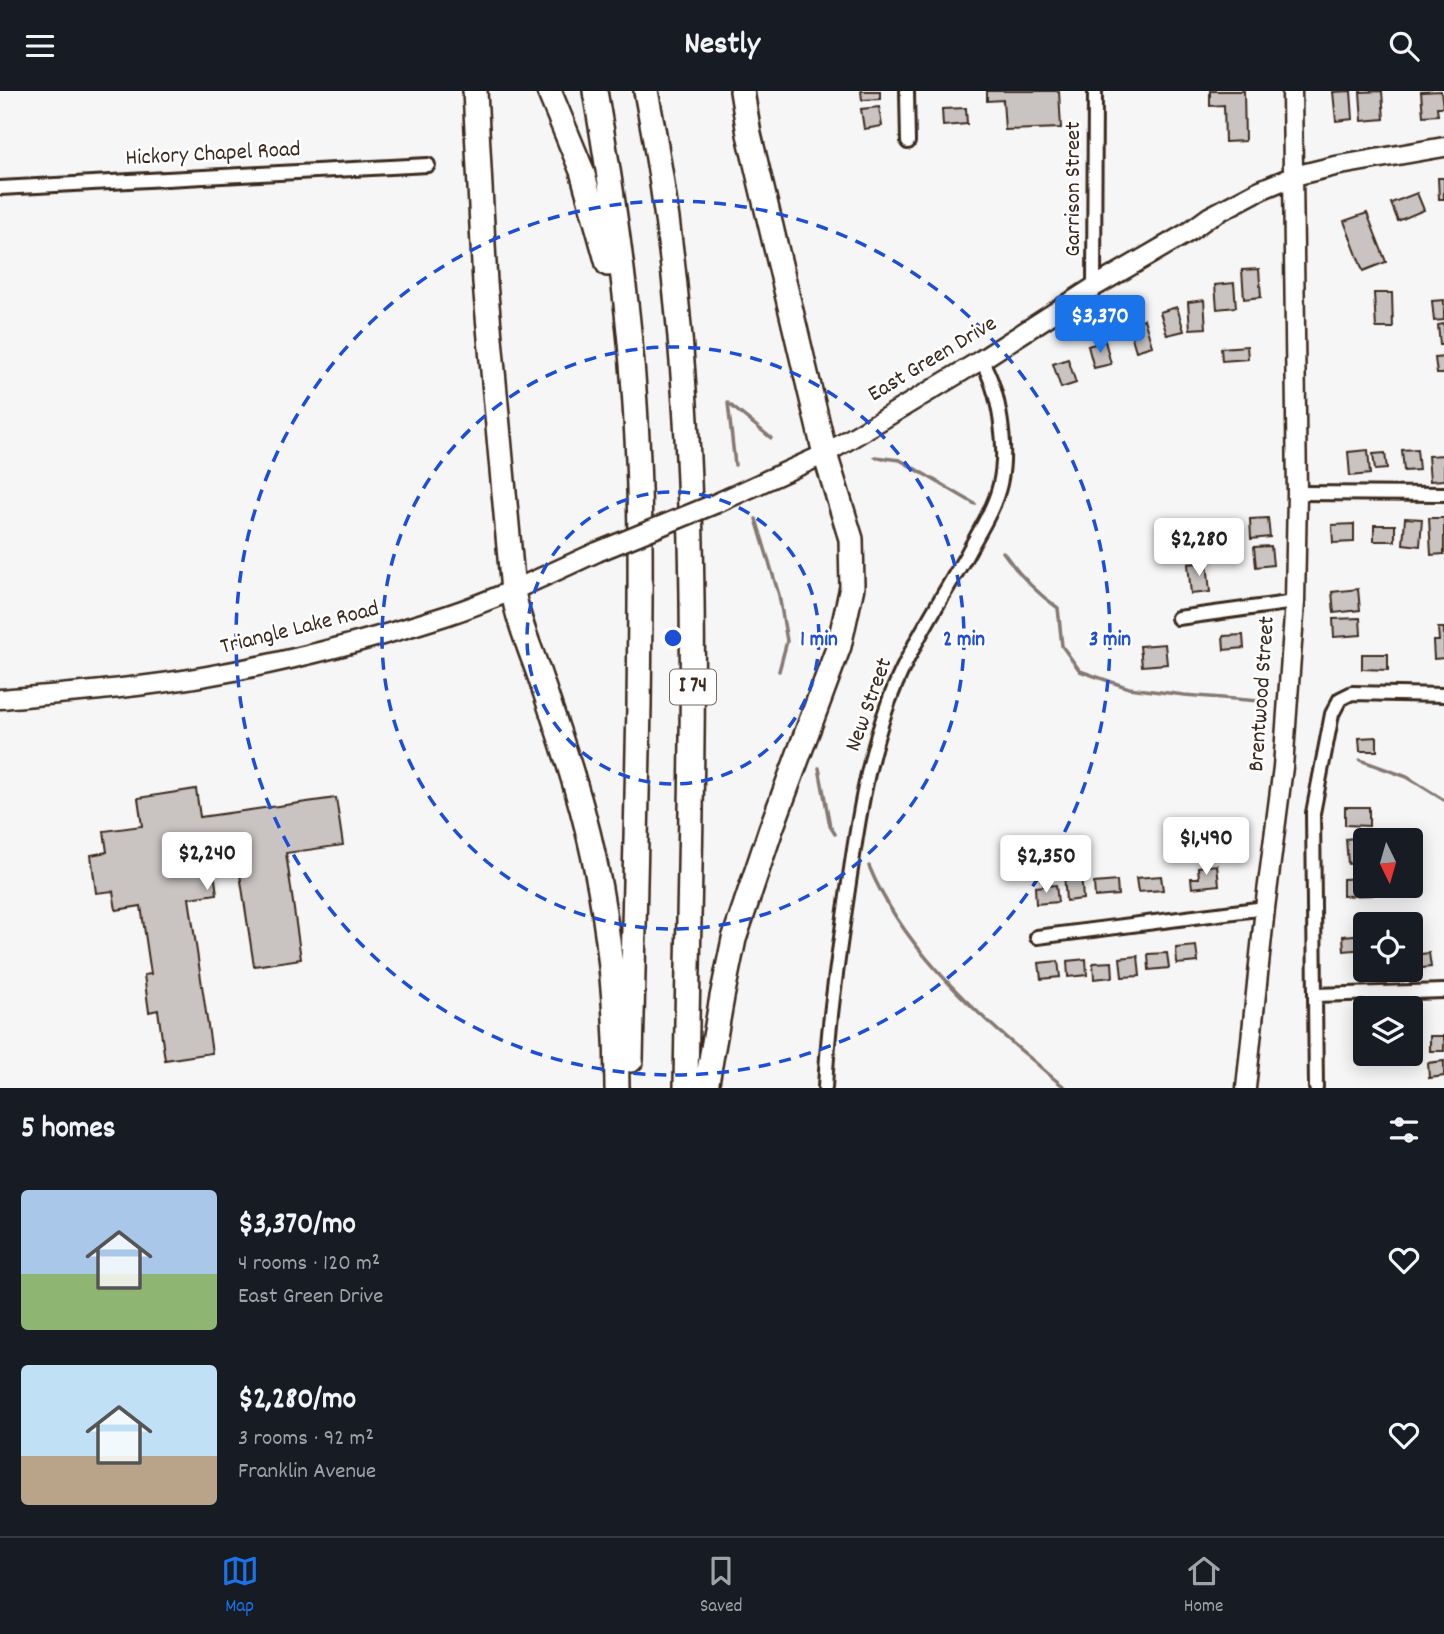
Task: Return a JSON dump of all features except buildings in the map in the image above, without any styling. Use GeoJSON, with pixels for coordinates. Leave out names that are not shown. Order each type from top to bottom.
{"type":"FeatureCollection","features":[{"type":"Feature","properties":{"kind":"highway"},"geometry":{"type":"LineString","coordinates":[[475,91],[485,283],[513,591],[518,618],[558,730],[592,851],[610,950],[617,1042],[617,1088]]}},
{"type":"Feature","properties":{"kind":"highway"},"geometry":{"type":"LineString","coordinates":[[549,91],[582,171],[603,239],[623,372],[636,419]]}},
{"type":"Feature","properties":{"kind":"highway","name":"I 74"},"geometry":{"type":"LineString","coordinates":[[595,91],[618,237],[636,419],[640,511],[631,1088]]}},
{"type":"Feature","properties":{"kind":"highway","name":"I 74"},"geometry":{"type":"LineString","coordinates":[[646,91],[676,287],[688,439],[693,681],[686,1088]]}},
{"type":"Feature","properties":{"kind":"highway"},"geometry":{"type":"LineString","coordinates":[[659,91],[681,248],[676,287]]}},
{"type":"Feature","properties":{"kind":"highway"},"geometry":{"type":"LineString","coordinates":[[706,1088],[722,997],[745,905],[824,691],[848,613],[852,587],[851,539],[825,454],[742,91]]}},
{"type":"Feature","properties":{"kind":"main road","name":"Brentwood Street"},"geometry":{"type":"LineString","coordinates":[[1246,1088],[1283,767],[1294,601],[1297,493],[1292,91]]}},
{"type":"Feature","properties":{"kind":"main road","name":"East Green Drive"},"geometry":{"type":"LineString","coordinates":[[597,552],[717,503],[825,454],[981,361],[1094,287],[1187,233],[1209,217],[1260,190],[1294,176],[1335,166],[1444,147]]}},
{"type":"Feature","properties":{"kind":"main road","name":"Triangle Lake Road"},"geometry":{"type":"LineString","coordinates":[[0,699],[86,692],[205,676],[324,652],[446,616],[513,591],[597,552]]}},
{"type":"Feature","properties":{"kind":"street"},"geometry":{"type":"LineString","coordinates":[[907,91],[908,142]]}},
{"type":"Feature","properties":{"kind":"street","name":"Garrison Street"},"geometry":{"type":"LineString","coordinates":[[1094,287],[1095,91]]}},
{"type":"Feature","properties":{"kind":"street","name":"Hickory Chapel Road"},"geometry":{"type":"LineString","coordinates":[[0,188],[428,166]]}},
{"type":"Feature","properties":{"kind":"street","name":"New Street"},"geometry":{"type":"LineString","coordinates":[[825,1088],[836,972],[857,826],[870,762],[890,700],[918,641],[990,512],[1000,484],[1003,448],[1000,420],[990,375],[981,361]]}},
{"type":"Feature","properties":{"kind":"street"},"geometry":{"type":"LineString","coordinates":[[1297,493],[1444,495]]}},
{"type":"Feature","properties":{"kind":"street"},"geometry":{"type":"LineString","coordinates":[[1178,618],[1294,601]]}},
{"type":"Feature","properties":{"kind":"street"},"geometry":{"type":"LineString","coordinates":[[1316,1088],[1313,813],[1332,714],[1340,699],[1352,693],[1444,695]]}},
{"type":"Feature","properties":{"kind":"street"},"geometry":{"type":"LineString","coordinates":[[1037,937],[1265,908]]}},
{"type":"Feature","properties":{"kind":"street"},"geometry":{"type":"LineString","coordinates":[[1316,995],[1444,991]]}},
{"type":"Feature","properties":{"kind":"waterway"},"geometry":{"type":"LineString","coordinates":[[728,403],[735,465]]}},
{"type":"Feature","properties":{"kind":"waterway"},"geometry":{"type":"LineString","coordinates":[[729,404],[771,438]]}},
{"type":"Feature","properties":{"kind":"waterway"},"geometry":{"type":"LineString","coordinates":[[875,457],[900,460],[975,504]]}},
{"type":"Feature","properties":{"kind":"waterway"},"geometry":{"type":"LineString","coordinates":[[756,519],[779,595],[787,641],[779,671]]}},
{"type":"Feature","properties":{"kind":"waterway"},"geometry":{"type":"LineString","coordinates":[[1003,552],[1028,583],[1058,608],[1062,646],[1080,671],[1129,688],[1260,701]]}},
{"type":"Feature","properties":{"kind":"waterway"},"geometry":{"type":"LineString","coordinates":[[1360,760],[1407,777],[1444,800]]}},
{"type":"Feature","properties":{"kind":"waterway"},"geometry":{"type":"LineString","coordinates":[[819,768],[830,826],[835,834]]}},
{"type":"Feature","properties":{"kind":"waterway"},"geometry":{"type":"LineString","coordinates":[[869,866],[898,921],[937,971],[982,1016],[1066,1088]]}}]}
